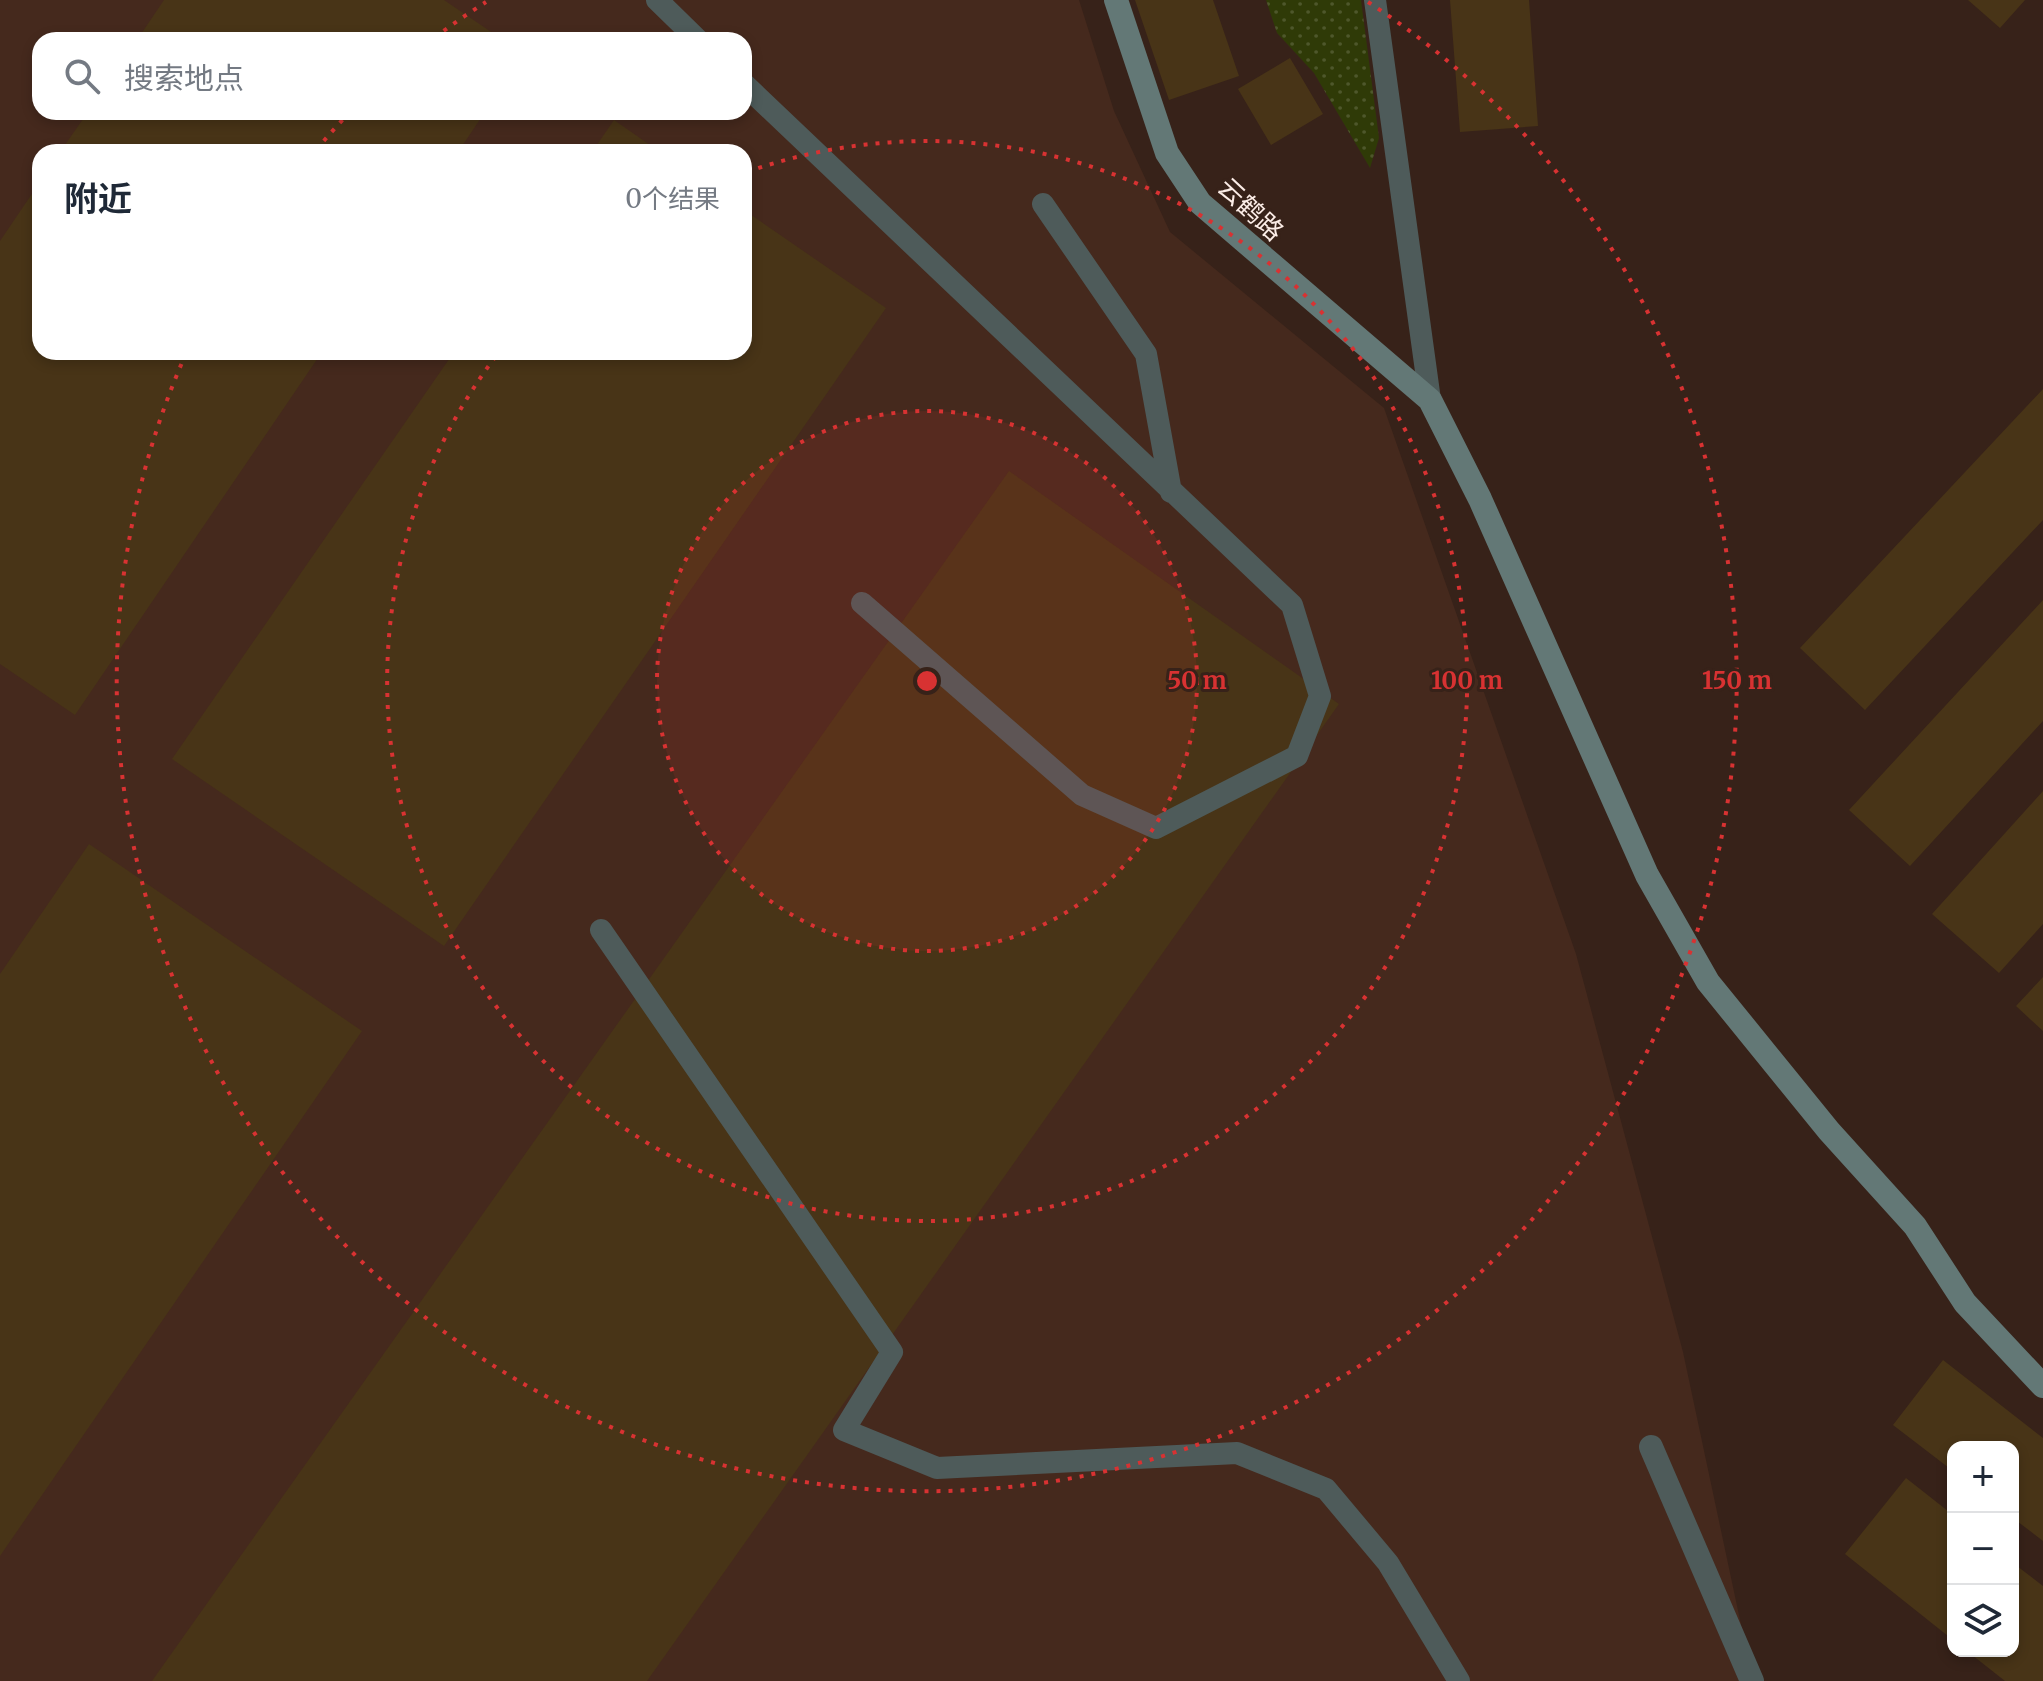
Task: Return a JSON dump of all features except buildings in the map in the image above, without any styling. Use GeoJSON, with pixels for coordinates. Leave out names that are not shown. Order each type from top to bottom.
{"type":"FeatureCollection","features":[{"type":"Feature","properties":{"kind":"street","name":"云鹤路"},"geometry":{"type":"LineString","coordinates":[[1116,0],[1167,153],[1200,203],[1430,400]]}},
{"type":"Feature","properties":{"kind":"street"},"geometry":{"type":"LineString","coordinates":[[1430,400],[1480,499],[1647,875],[1700,970],[1754,1042],[1915,1226],[1965,1303],[2043,1386]]}},
{"type":"Feature","properties":{"kind":"street"},"geometry":{"type":"LineString","coordinates":[[1651,1447],[1752,1681]]}},
{"type":"Feature","properties":{"kind":"lane"},"geometry":{"type":"LineString","coordinates":[[657,0],[690,32]]}},
{"type":"Feature","properties":{"kind":"lane"},"geometry":{"type":"LineString","coordinates":[[1375,0],[1430,400]]}},
{"type":"Feature","properties":{"kind":"lane"},"geometry":{"type":"LineString","coordinates":[[752,92],[1292,605],[1320,696],[1297,756],[1156,828],[1082,795],[862,603]]}},
{"type":"Feature","properties":{"kind":"lane"},"geometry":{"type":"LineString","coordinates":[[1043,204],[1146,354],[1171,492]]}},
{"type":"Feature","properties":{"kind":"lane"},"geometry":{"type":"LineString","coordinates":[[601,930],[892,1352],[844,1430],[937,1468],[1237,1453],[1326,1489],[1388,1563],[1459,1681]]}},
{"type":"Feature","properties":{"kind":"shaded area"},"geometry":{"type":"Polygon","coordinates":[[[0,0],[1079,0],[1114,111],[1170,232],[1384,408],[1576,954],[1683,1352],[1753,1681],[0,1681],[0,0]]]}},
{"type":"Feature","properties":{"kind":"green space"},"geometry":{"type":"Polygon","coordinates":[[[1266,0],[1361,0],[1379,138],[1370,168],[1314,73],[1277,33],[1266,0]]]}}]}
